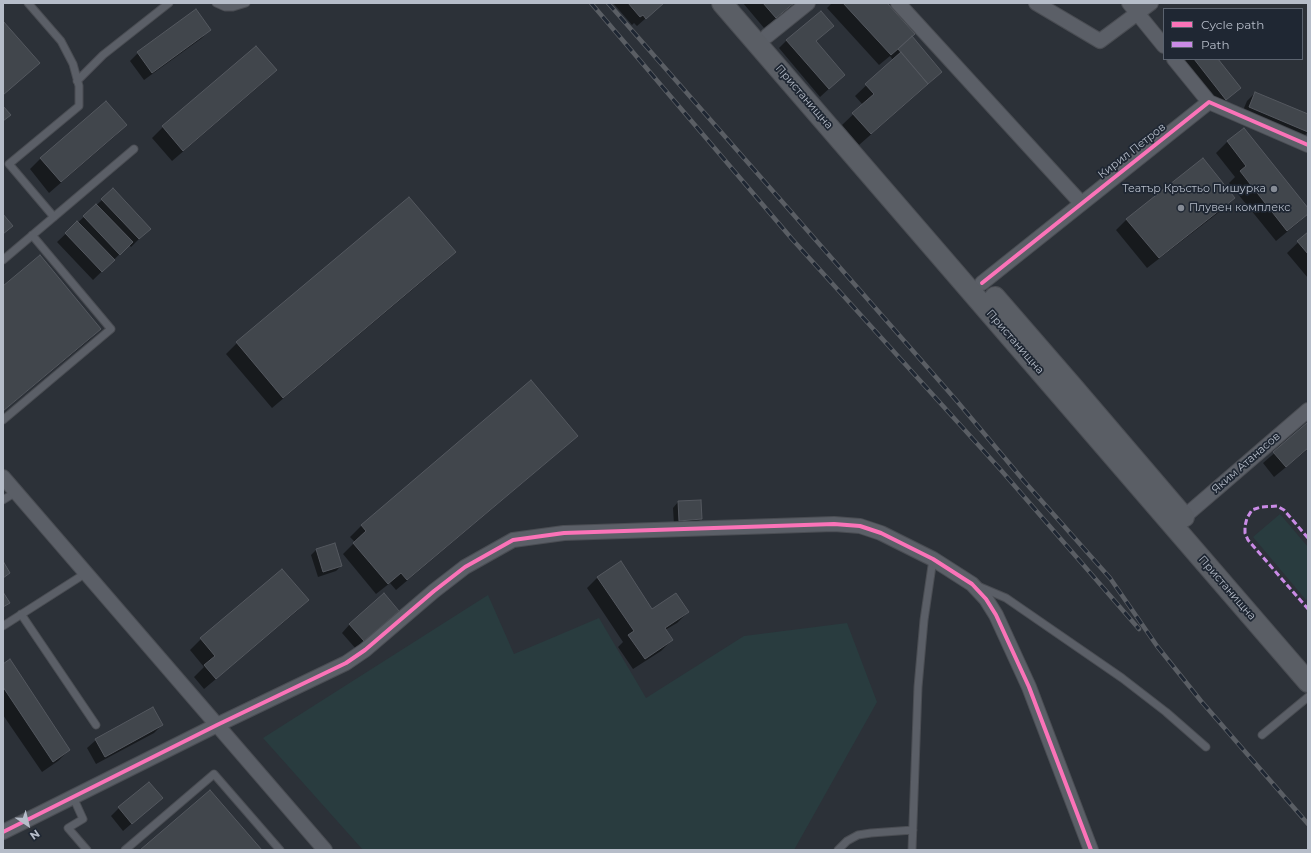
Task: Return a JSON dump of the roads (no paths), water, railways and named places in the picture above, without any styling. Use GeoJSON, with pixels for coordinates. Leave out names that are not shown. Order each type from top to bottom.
{"type":"FeatureCollection","features":[{"type":"Feature","properties":{"kind":"main road","name":"Пристанищна"},"geometry":{"type":"LineString","coordinates":[[722,3],[1308,682]]}},
{"type":"Feature","properties":{"kind":"main road","name":"Пристанищна"},"geometry":{"type":"LineString","coordinates":[[740,3],[767,36],[1074,387],[1308,661]]}},
{"type":"Feature","properties":{"kind":"street"},"geometry":{"type":"LineString","coordinates":[[767,36],[808,3]]}},
{"type":"Feature","properties":{"kind":"street"},"geometry":{"type":"LineString","coordinates":[[898,3],[1081,203]]}},
{"type":"Feature","properties":{"kind":"street"},"geometry":{"type":"LineString","coordinates":[[1036,3],[1100,41],[1133,8],[1151,3]]}},
{"type":"Feature","properties":{"kind":"street"},"geometry":{"type":"LineString","coordinates":[[1133,8],[1163,45]]}},
{"type":"Feature","properties":{"kind":"street"},"geometry":{"type":"LineString","coordinates":[[1175,60],[1209,102],[1308,145]]}},
{"type":"Feature","properties":{"kind":"street","name":"Кирил Петров"},"geometry":{"type":"LineString","coordinates":[[982,283],[1209,102]]}},
{"type":"Feature","properties":{"kind":"street","name":"Яким Атанасов"},"geometry":{"type":"LineString","coordinates":[[1184,517],[1308,410]]}},
{"type":"Feature","properties":{"kind":"street"},"geometry":{"type":"LineString","coordinates":[[3,476],[324,850]]}},
{"type":"Feature","properties":{"kind":"street"},"geometry":{"type":"LineString","coordinates":[[3,832],[217,725],[346,663],[365,650],[434,591],[459,572],[514,540],[564,533],[834,524],[860,526],[882,533],[933,559],[972,584],[986,599],[996,615],[1029,687],[1091,850]]}},
{"type":"Feature","properties":{"kind":"lane"},"geometry":{"type":"LineString","coordinates":[[28,3],[61,41],[73,64],[79,86],[79,106],[9,164],[54,217]]}},
{"type":"Feature","properties":{"kind":"lane"},"geometry":{"type":"LineString","coordinates":[[77,81],[103,55],[169,3]]}},
{"type":"Feature","properties":{"kind":"lane"},"geometry":{"type":"LineString","coordinates":[[216,3],[225,7],[234,7],[246,3]]}},
{"type":"Feature","properties":{"kind":"lane"},"geometry":{"type":"LineString","coordinates":[[3,260],[134,149]]}},
{"type":"Feature","properties":{"kind":"lane"},"geometry":{"type":"LineString","coordinates":[[3,420],[111,329],[32,235]]}},
{"type":"Feature","properties":{"kind":"lane"},"geometry":{"type":"LineString","coordinates":[[3,500],[16,492]]}},
{"type":"Feature","properties":{"kind":"lane"},"geometry":{"type":"LineString","coordinates":[[912,850],[918,687],[924,620],[933,559]]}},
{"type":"Feature","properties":{"kind":"lane"},"geometry":{"type":"LineString","coordinates":[[3,626],[86,573]]}},
{"type":"Feature","properties":{"kind":"lane"},"geometry":{"type":"LineString","coordinates":[[972,584],[1006,598],[1060,634],[1160,707],[1206,747]]}},
{"type":"Feature","properties":{"kind":"lane"},"geometry":{"type":"LineString","coordinates":[[21,614],[96,726]]}},
{"type":"Feature","properties":{"kind":"lane"},"geometry":{"type":"LineString","coordinates":[[1262,735],[1308,697]]}},
{"type":"Feature","properties":{"kind":"lane"},"geometry":{"type":"LineString","coordinates":[[125,850],[214,774],[280,850]]}},
{"type":"Feature","properties":{"kind":"lane"},"geometry":{"type":"LineString","coordinates":[[73,797],[83,819],[68,828],[87,850]]}},
{"type":"Feature","properties":{"kind":"lane"},"geometry":{"type":"LineString","coordinates":[[838,850],[847,841],[858,835],[871,832],[913,830]]}},
{"type":"Feature","properties":{"kind":"railway"},"geometry":{"type":"LineString","coordinates":[[591,3],[792,239],[1000,469],[1139,629]]}},
{"type":"Feature","properties":{"kind":"railway"},"geometry":{"type":"LineString","coordinates":[[608,3],[1110,578],[1157,646],[1201,701],[1308,824]]}},
{"type":"Feature","properties":{"kind":"place","name":"Театър Кръстьо Пишурка"},"geometry":{"type":"Point","coordinates":[1274,189]}},
{"type":"Feature","properties":{"kind":"place","name":"Плувен комплекс"},"geometry":{"type":"Point","coordinates":[1181,208]}}]}
